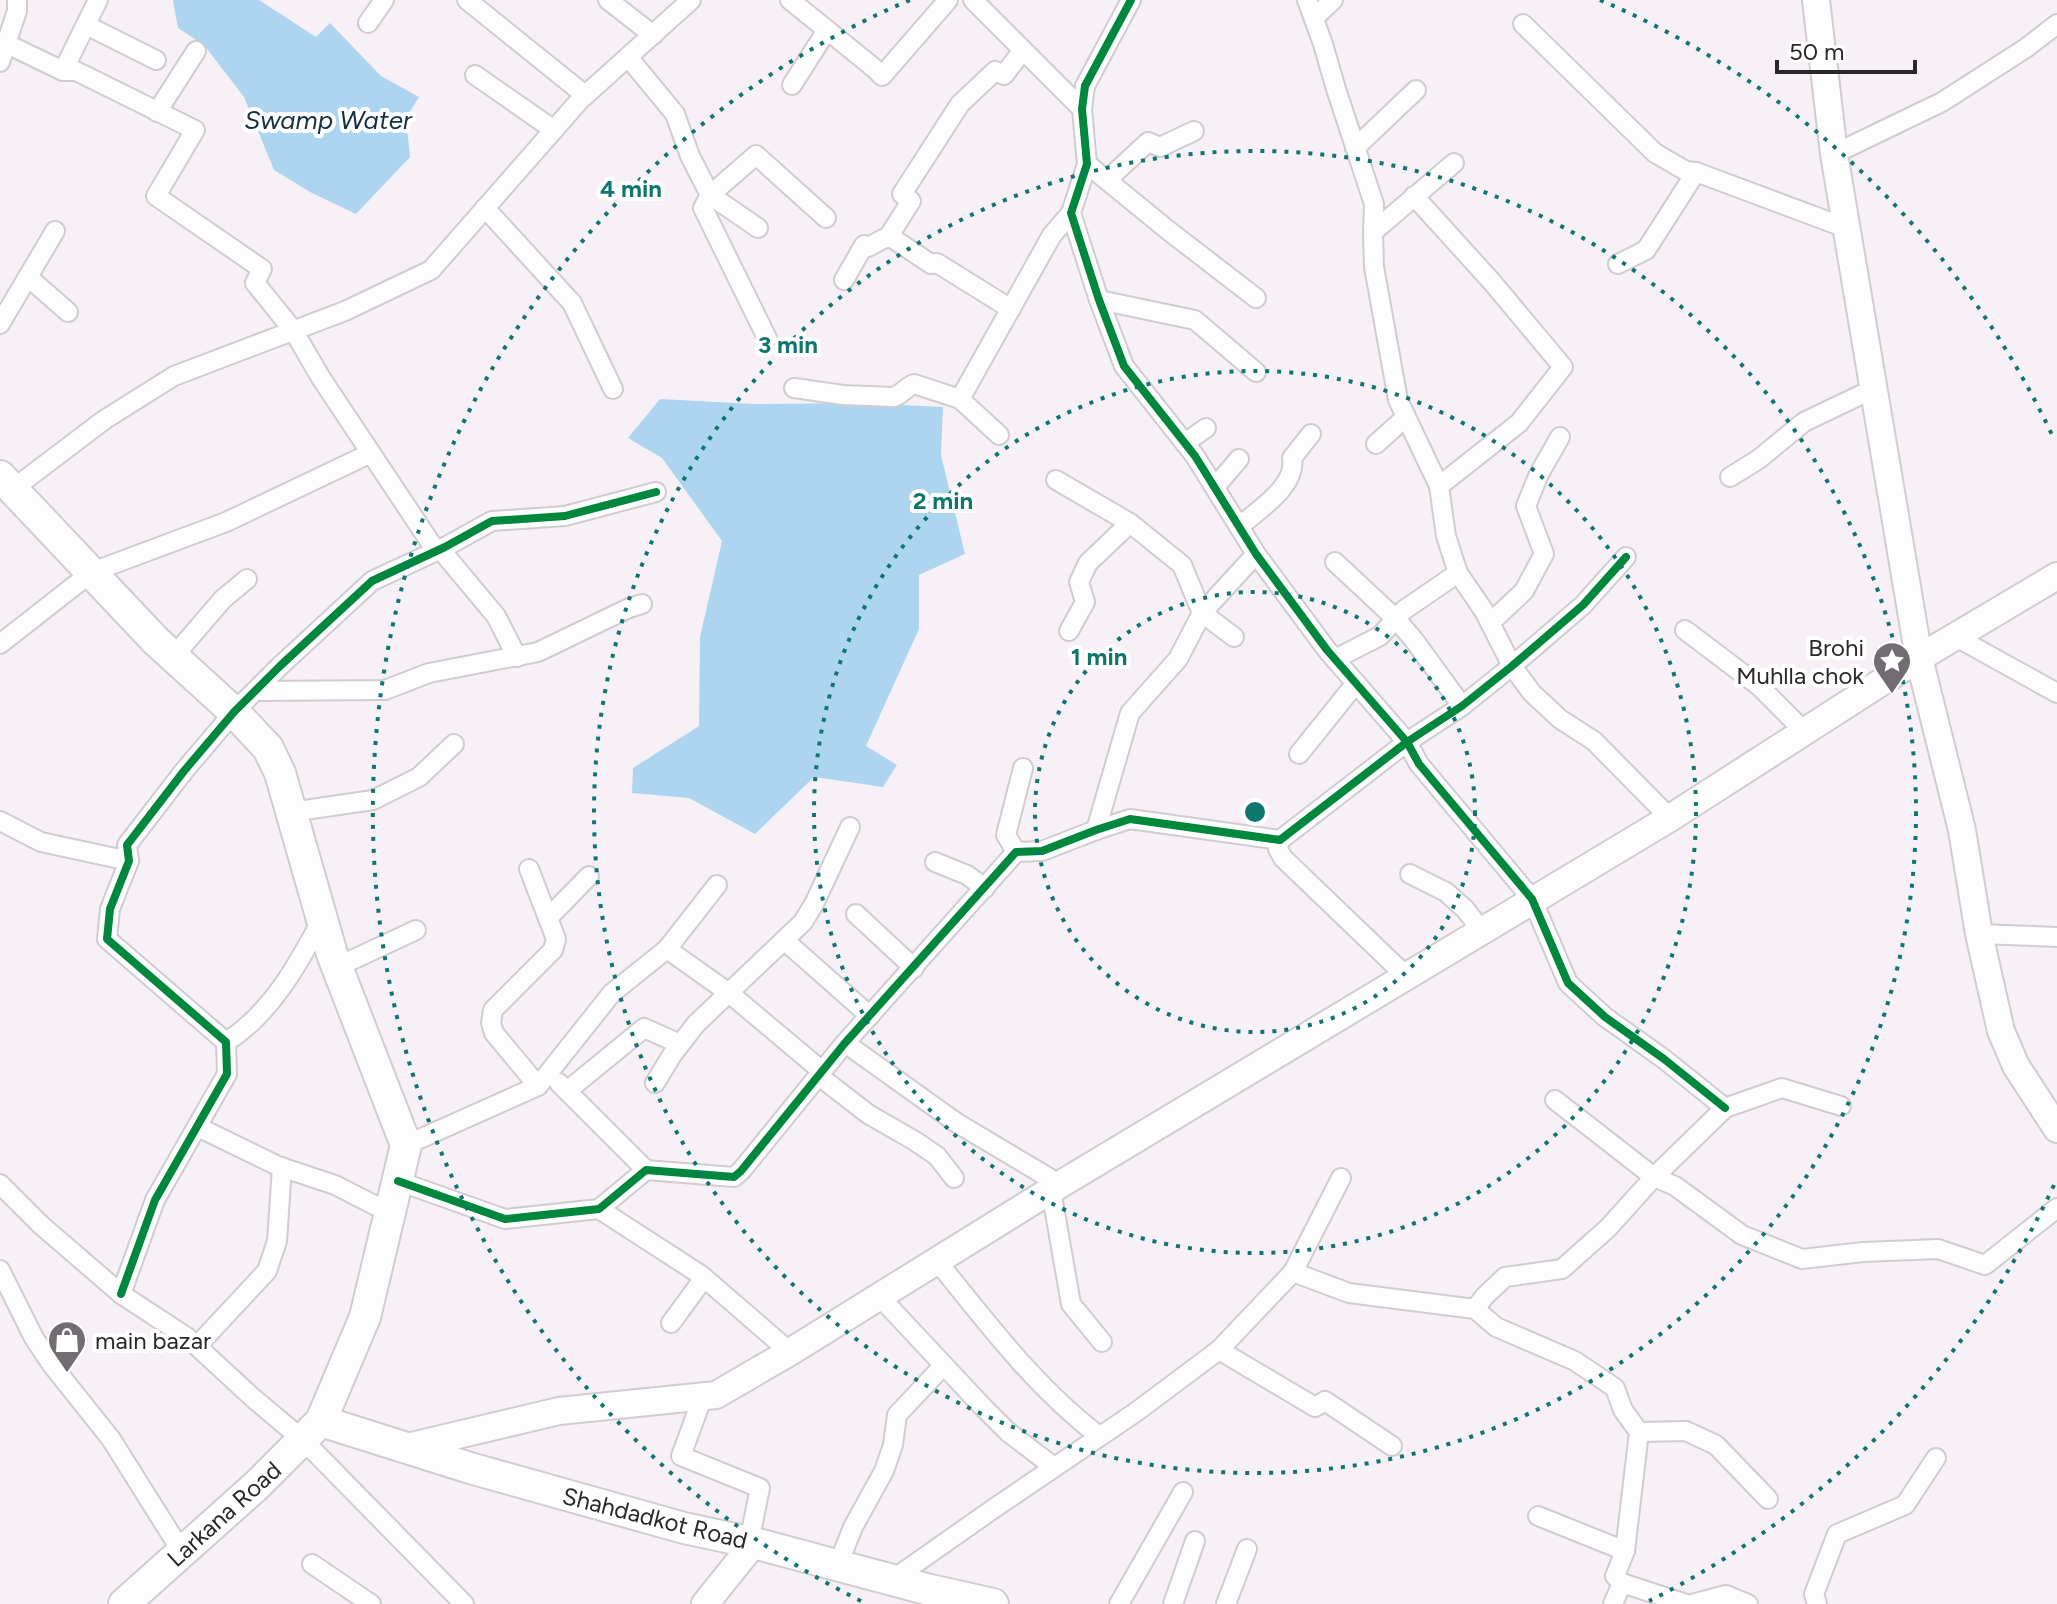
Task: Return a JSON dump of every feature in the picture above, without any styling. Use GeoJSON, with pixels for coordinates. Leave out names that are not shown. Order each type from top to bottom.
{"type":"FeatureCollection","features":[{"type":"Feature","properties":{"kind":"main road"},"geometry":{"type":"LineString","coordinates":[[1816,0],[1834,154],[1919,658],[1962,830],[1979,934],[2001,1031],[2016,1066],[2057,1129]]}},
{"type":"Feature","properties":{"kind":"main road"},"geometry":{"type":"LineString","coordinates":[[6,482],[173,657],[245,701],[280,773],[337,967],[406,1145],[365,1317],[312,1430]]}},
{"type":"Feature","properties":{"kind":"main road"},"geometry":{"type":"LineString","coordinates":[[403,1448],[559,1411],[716,1395],[1670,818],[1919,658],[2057,576]]}},
{"type":"Feature","properties":{"kind":"main road","name":"Shahdadkot Road"},"geometry":{"type":"LineString","coordinates":[[312,1430],[403,1448],[684,1528],[751,1542],[993,1604]]}},
{"type":"Feature","properties":{"kind":"main road","name":"Larkana Road"},"geometry":{"type":"LineString","coordinates":[[124,1604],[256,1486],[312,1430]]}},
{"type":"Feature","properties":{"kind":"main road"},"geometry":{"type":"LineString","coordinates":[[705,1604],[751,1542]]}},
{"type":"Feature","properties":{"kind":"street"},"geometry":{"type":"LineString","coordinates":[[0,62],[17,11],[17,0]]}},
{"type":"Feature","properties":{"kind":"street"},"geometry":{"type":"LineString","coordinates":[[63,71],[98,0]]}},
{"type":"Feature","properties":{"kind":"street"},"geometry":{"type":"LineString","coordinates":[[368,23],[384,0]]}},
{"type":"Feature","properties":{"kind":"street"},"geometry":{"type":"LineString","coordinates":[[467,0],[585,95]]}},
{"type":"Feature","properties":{"kind":"street"},"geometry":{"type":"LineString","coordinates":[[608,0],[653,35]]}},
{"type":"Feature","properties":{"kind":"street"},"geometry":{"type":"LineString","coordinates":[[6,482],[174,376],[345,311],[431,270],[585,95],[691,0]]}},
{"type":"Feature","properties":{"kind":"street"},"geometry":{"type":"LineString","coordinates":[[790,0],[882,76],[948,0]]}},
{"type":"Feature","properties":{"kind":"street"},"geometry":{"type":"LineString","coordinates":[[973,0],[1082,109]]}},
{"type":"Feature","properties":{"kind":"street"},"geometry":{"type":"LineString","coordinates":[[960,399],[1052,235],[1071,213],[1087,164],[1082,109],[1085,86],[1131,0]]}},
{"type":"Feature","properties":{"kind":"street"},"geometry":{"type":"LineString","coordinates":[[1307,0],[1374,204],[1374,267],[1398,400],[1439,486],[1446,536],[1458,573],[1484,611],[1512,666],[1532,693],[1560,719],[1594,741],[1670,818]]}},
{"type":"Feature","properties":{"kind":"street"},"geometry":{"type":"LineString","coordinates":[[1314,18],[1333,0]]}},
{"type":"Feature","properties":{"kind":"street"},"geometry":{"type":"LineString","coordinates":[[1523,24],[1655,153],[1686,171],[1696,172],[1846,228]]}},
{"type":"Feature","properties":{"kind":"street"},"geometry":{"type":"LineString","coordinates":[[1834,154],[1942,102],[2026,48],[2057,24]]}},
{"type":"Feature","properties":{"kind":"street"},"geometry":{"type":"LineString","coordinates":[[86,25],[156,60]]}},
{"type":"Feature","properties":{"kind":"street"},"geometry":{"type":"LineString","coordinates":[[792,85],[827,30]]}},
{"type":"Feature","properties":{"kind":"street"},"geometry":{"type":"LineString","coordinates":[[7,44],[63,71],[76,71],[195,130],[156,196],[262,269],[255,283],[293,330],[321,378],[438,550],[496,616],[517,657]]}},
{"type":"Feature","properties":{"kind":"street"},"geometry":{"type":"LineString","coordinates":[[844,280],[864,245],[868,247],[889,236],[911,201],[902,194],[960,104],[995,71],[1004,75],[1023,50]]}},
{"type":"Feature","properties":{"kind":"street"},"geometry":{"type":"LineString","coordinates":[[157,112],[196,51]]}},
{"type":"Feature","properties":{"kind":"street"},"geometry":{"type":"LineString","coordinates":[[628,57],[675,114],[690,156],[710,195],[758,228]]}},
{"type":"Feature","properties":{"kind":"street"},"geometry":{"type":"LineString","coordinates":[[475,75],[554,130]]}},
{"type":"Feature","properties":{"kind":"street"},"geometry":{"type":"LineString","coordinates":[[1355,148],[1416,90]]}},
{"type":"Feature","properties":{"kind":"street"},"geometry":{"type":"LineString","coordinates":[[1107,180],[1148,142],[1160,147],[1194,131]]}},
{"type":"Feature","properties":{"kind":"street"},"geometry":{"type":"LineString","coordinates":[[767,338],[703,208],[710,195],[756,155],[826,218]]}},
{"type":"Feature","properties":{"kind":"street"},"geometry":{"type":"LineString","coordinates":[[1373,232],[1454,163]]}},
{"type":"Feature","properties":{"kind":"street"},"geometry":{"type":"LineString","coordinates":[[1087,164],[1256,298]]}},
{"type":"Feature","properties":{"kind":"street"},"geometry":{"type":"LineString","coordinates":[[1618,264],[1646,250],[1696,172]]}},
{"type":"Feature","properties":{"kind":"street"},"geometry":{"type":"LineString","coordinates":[[1414,196],[1563,367],[1519,423],[1439,486]]}},
{"type":"Feature","properties":{"kind":"street"},"geometry":{"type":"LineString","coordinates":[[485,208],[572,303],[613,389]]}},
{"type":"Feature","properties":{"kind":"street"},"geometry":{"type":"LineString","coordinates":[[1071,213],[1124,366],[1185,443],[1256,554],[1335,659],[1407,742],[1419,764],[1532,899],[1568,983],[1605,1017],[1725,1108]]}},
{"type":"Feature","properties":{"kind":"street"},"geometry":{"type":"LineString","coordinates":[[0,324],[55,231]]}},
{"type":"Feature","properties":{"kind":"street"},"geometry":{"type":"LineString","coordinates":[[889,236],[931,264],[937,263],[1011,309]]}},
{"type":"Feature","properties":{"kind":"street"},"geometry":{"type":"LineString","coordinates":[[28,277],[68,312]]}},
{"type":"Feature","properties":{"kind":"street"},"geometry":{"type":"LineString","coordinates":[[1099,300],[1195,320],[1256,372]]}},
{"type":"Feature","properties":{"kind":"street"},"geometry":{"type":"LineString","coordinates":[[794,388],[843,395],[894,397],[914,384],[960,399],[999,435]]}},
{"type":"Feature","properties":{"kind":"street"},"geometry":{"type":"LineString","coordinates":[[1730,477],[1759,459],[1804,422],[1873,389]]}},
{"type":"Feature","properties":{"kind":"street"},"geometry":{"type":"LineString","coordinates":[[1376,444],[1406,417]]}},
{"type":"Feature","properties":{"kind":"street"},"geometry":{"type":"LineString","coordinates":[[1185,443],[1206,428]]}},
{"type":"Feature","properties":{"kind":"street"},"geometry":{"type":"LineString","coordinates":[[1239,527],[1286,485],[1294,468],[1292,458],[1311,434]]}},
{"type":"Feature","properties":{"kind":"street"},"geometry":{"type":"LineString","coordinates":[[1490,623],[1524,591],[1544,554],[1526,506],[1539,474],[1560,437]]}},
{"type":"Feature","properties":{"kind":"street"},"geometry":{"type":"LineString","coordinates":[[0,644],[92,572],[226,522],[371,453]]}},
{"type":"Feature","properties":{"kind":"street"},"geometry":{"type":"LineString","coordinates":[[1215,487],[1239,459]]}},
{"type":"Feature","properties":{"kind":"street"},"geometry":{"type":"LineString","coordinates":[[1056,480],[1130,523],[1182,565],[1202,613],[1234,637]]}},
{"type":"Feature","properties":{"kind":"street"},"geometry":{"type":"LineString","coordinates":[[121,1294],[155,1200],[227,1074],[226,1042],[107,939],[110,909],[129,861],[127,845],[184,771],[245,701],[372,581],[492,521],[565,516],[656,492]]}},
{"type":"Feature","properties":{"kind":"street"},"geometry":{"type":"LineString","coordinates":[[1069,631],[1085,602],[1079,582],[1088,563],[1130,523]]}},
{"type":"Feature","properties":{"kind":"street"},"geometry":{"type":"LineString","coordinates":[[1096,830],[1130,713],[1178,659],[1202,613],[1256,554]]}},
{"type":"Feature","properties":{"kind":"street"},"geometry":{"type":"LineString","coordinates":[[1406,976],[1283,858],[1278,849],[1280,840],[1512,666],[1583,605],[1626,557]]}},
{"type":"Feature","properties":{"kind":"street"},"geometry":{"type":"LineString","coordinates":[[1335,562],[1396,619],[1462,706]]}},
{"type":"Feature","properties":{"kind":"street"},"geometry":{"type":"LineString","coordinates":[[1335,659],[1380,636],[1404,610],[1458,573]]}},
{"type":"Feature","properties":{"kind":"street"},"geometry":{"type":"LineString","coordinates":[[173,657],[223,599],[247,579]]}},
{"type":"Feature","properties":{"kind":"street"},"geometry":{"type":"LineString","coordinates":[[245,701],[385,690],[429,673],[538,652],[642,604]]}},
{"type":"Feature","properties":{"kind":"street"},"geometry":{"type":"LineString","coordinates":[[1685,630],[1759,686],[1804,731]]}},
{"type":"Feature","properties":{"kind":"street"},"geometry":{"type":"LineString","coordinates":[[1956,637],[2054,689]]}},
{"type":"Feature","properties":{"kind":"street"},"geometry":{"type":"LineString","coordinates":[[1299,754],[1356,683]]}},
{"type":"Feature","properties":{"kind":"street"},"geometry":{"type":"LineString","coordinates":[[291,812],[373,800],[419,777],[454,744]]}},
{"type":"Feature","properties":{"kind":"street"},"geometry":{"type":"LineString","coordinates":[[1016,852],[1006,835],[1023,768]]}},
{"type":"Feature","properties":{"kind":"street"},"geometry":{"type":"LineString","coordinates":[[529,869],[556,939],[553,950],[493,1010],[491,1023],[494,1033],[544,1079],[567,1091],[646,1170],[734,1177],[845,1043],[1016,852],[1042,851],[1130,819],[1280,840]]}},
{"type":"Feature","properties":{"kind":"street"},"geometry":{"type":"LineString","coordinates":[[0,821],[41,842],[129,861]]}},
{"type":"Feature","properties":{"kind":"street"},"geometry":{"type":"LineString","coordinates":[[655,1083],[696,1024],[803,922],[850,827]]}},
{"type":"Feature","properties":{"kind":"street"},"geometry":{"type":"LineString","coordinates":[[935,862],[967,875],[985,888]]}},
{"type":"Feature","properties":{"kind":"street"},"geometry":{"type":"LineString","coordinates":[[1410,874],[1446,892],[1465,909],[1481,930]]}},
{"type":"Feature","properties":{"kind":"street"},"geometry":{"type":"LineString","coordinates":[[548,918],[589,876]]}},
{"type":"Feature","properties":{"kind":"street"},"geometry":{"type":"LineString","coordinates":[[406,1145],[544,1079],[612,993],[667,949],[717,885]]}},
{"type":"Feature","properties":{"kind":"street"},"geometry":{"type":"LineString","coordinates":[[856,914],[914,968]]}},
{"type":"Feature","properties":{"kind":"street"},"geometry":{"type":"LineString","coordinates":[[226,1042],[240,1034],[281,988],[297,967],[322,919]]}},
{"type":"Feature","properties":{"kind":"street"},"geometry":{"type":"LineString","coordinates":[[337,967],[416,930]]}},
{"type":"Feature","properties":{"kind":"street"},"geometry":{"type":"LineString","coordinates":[[1979,934],[2057,937]]}},
{"type":"Feature","properties":{"kind":"street"},"geometry":{"type":"LineString","coordinates":[[784,940],[870,1016]]}},
{"type":"Feature","properties":{"kind":"street"},"geometry":{"type":"LineString","coordinates":[[667,949],[729,993],[868,1114],[937,1156],[954,1178]]}},
{"type":"Feature","properties":{"kind":"street"},"geometry":{"type":"LineString","coordinates":[[567,1091],[644,1028],[680,1044]]}},
{"type":"Feature","properties":{"kind":"street"},"geometry":{"type":"LineString","coordinates":[[845,1043],[957,1123],[1056,1187],[1071,1304],[1102,1342]]}},
{"type":"Feature","properties":{"kind":"street"},"geometry":{"type":"LineString","coordinates":[[1475,1309],[1505,1277],[1562,1269],[1608,1228],[1654,1177],[1725,1108],[1782,1088],[1841,1106]]}},
{"type":"Feature","properties":{"kind":"street"},"geometry":{"type":"LineString","coordinates":[[1555,1100],[1654,1177],[1675,1186],[1742,1235],[1802,1259],[1863,1252],[1938,1249],[1985,1265],[2057,1208]]}},
{"type":"Feature","properties":{"kind":"street"},"geometry":{"type":"LineString","coordinates":[[198,1127],[282,1167],[335,1185],[390,1213]]}},
{"type":"Feature","properties":{"kind":"street"},"geometry":{"type":"LineString","coordinates":[[197,1346],[267,1271],[277,1241],[282,1167]]}},
{"type":"Feature","properties":{"kind":"street"},"geometry":{"type":"LineString","coordinates":[[398,1181],[505,1219],[599,1209],[646,1170]]}},
{"type":"Feature","properties":{"kind":"street"},"geometry":{"type":"LineString","coordinates":[[892,1580],[1136,1412],[1219,1350],[1293,1272],[1341,1178]]}},
{"type":"Feature","properties":{"kind":"street"},"geometry":{"type":"LineString","coordinates":[[0,1184],[41,1225],[121,1294],[188,1338],[253,1398],[312,1430],[464,1604]]}},
{"type":"Feature","properties":{"kind":"street"},"geometry":{"type":"LineString","coordinates":[[599,1209],[704,1278],[790,1352]]}},
{"type":"Feature","properties":{"kind":"street"},"geometry":{"type":"LineString","coordinates":[[937,1261],[1016,1358],[1073,1416],[1099,1436]]}},
{"type":"Feature","properties":{"kind":"street"},"geometry":{"type":"LineString","coordinates":[[0,1270],[34,1338],[111,1439],[182,1552]]}},
{"type":"Feature","properties":{"kind":"street"},"geometry":{"type":"LineString","coordinates":[[1293,1272],[1349,1293],[1475,1309],[1496,1327],[1575,1361],[1615,1388],[1623,1410],[1639,1432],[1625,1551],[1615,1576],[1622,1583],[1698,1603],[1726,1595],[1748,1604]]}},
{"type":"Feature","properties":{"kind":"street"},"geometry":{"type":"LineString","coordinates":[[671,1323],[704,1278]]}},
{"type":"Feature","properties":{"kind":"street"},"geometry":{"type":"LineString","coordinates":[[880,1297],[1008,1432],[1054,1467]]}},
{"type":"Feature","properties":{"kind":"street"},"geometry":{"type":"LineString","coordinates":[[1219,1350],[1315,1407],[1325,1401],[1392,1446]]}},
{"type":"Feature","properties":{"kind":"street"},"geometry":{"type":"LineString","coordinates":[[838,1565],[853,1527],[884,1471],[893,1445],[897,1415],[943,1366]]}},
{"type":"Feature","properties":{"kind":"street"},"geometry":{"type":"LineString","coordinates":[[703,1396],[681,1456],[760,1488],[751,1542]]}},
{"type":"Feature","properties":{"kind":"street"},"geometry":{"type":"LineString","coordinates":[[1639,1432],[1686,1431],[1716,1445],[1768,1499]]}},
{"type":"Feature","properties":{"kind":"street"},"geometry":{"type":"LineString","coordinates":[[1817,1604],[1814,1594],[1837,1534],[1905,1505],[1936,1458]]}},
{"type":"Feature","properties":{"kind":"street"},"geometry":{"type":"LineString","coordinates":[[1119,1604],[1183,1492]]}},
{"type":"Feature","properties":{"kind":"street"},"geometry":{"type":"LineString","coordinates":[[1538,1516],[1625,1551]]}},
{"type":"Feature","properties":{"kind":"street"},"geometry":{"type":"LineString","coordinates":[[1173,1604],[1195,1541]]}},
{"type":"Feature","properties":{"kind":"street"},"geometry":{"type":"LineString","coordinates":[[1226,1604],[1247,1549]]}},
{"type":"Feature","properties":{"kind":"street"},"geometry":{"type":"LineString","coordinates":[[312,1564],[371,1604]]}},
{"type":"Feature","properties":{"kind":"street"},"geometry":{"type":"LineString","coordinates":[[1613,1604],[1622,1583]]}},
{"type":"Feature","properties":{"kind":"water","name":"Swamp Water"},"geometry":{"type":"Polygon","coordinates":[[[173,0],[259,0],[316,37],[330,23],[381,76],[419,97],[406,118],[410,157],[356,214],[274,170],[244,97],[204,45],[178,28],[173,0]]]}},
{"type":"Feature","properties":{"kind":"water"},"geometry":{"type":"Polygon","coordinates":[[[660,399],[943,407],[941,455],[965,554],[919,575],[919,629],[866,746],[897,765],[883,787],[814,777],[755,834],[689,798],[632,793],[633,768],[699,726],[700,637],[722,541],[662,458],[628,438],[660,399]]]}},
{"type":"Feature","properties":{"kind":"cycle path"},"geometry":{"type":"LineString","coordinates":[[1131,0],[1085,86],[1082,109],[1087,164],[1071,213],[1124,366],[1195,456],[1256,554],[1327,650],[1407,742],[1419,764],[1532,899],[1568,983],[1605,1017],[1725,1108]]}},
{"type":"Feature","properties":{"kind":"cycle path"},"geometry":{"type":"LineString","coordinates":[[121,1294],[155,1200],[227,1074],[226,1042],[107,939],[110,909],[129,861],[127,845],[234,712],[372,581],[492,521],[565,516],[656,492]]}},
{"type":"Feature","properties":{"kind":"cycle path"},"geometry":{"type":"LineString","coordinates":[[398,1181],[505,1219],[599,1209],[646,1170],[734,1177],[845,1043],[1016,852],[1042,851],[1130,819],[1280,840],[1512,666],[1583,605],[1626,557]]}},
{"type":"Feature","properties":{"kind":"place","name":"Brohi Muhlla chok"},"geometry":{"type":"Point","coordinates":[1892,695]}},
{"type":"Feature","properties":{"kind":"place","name":"main bazar"},"geometry":{"type":"Point","coordinates":[67,1374]}}]}
